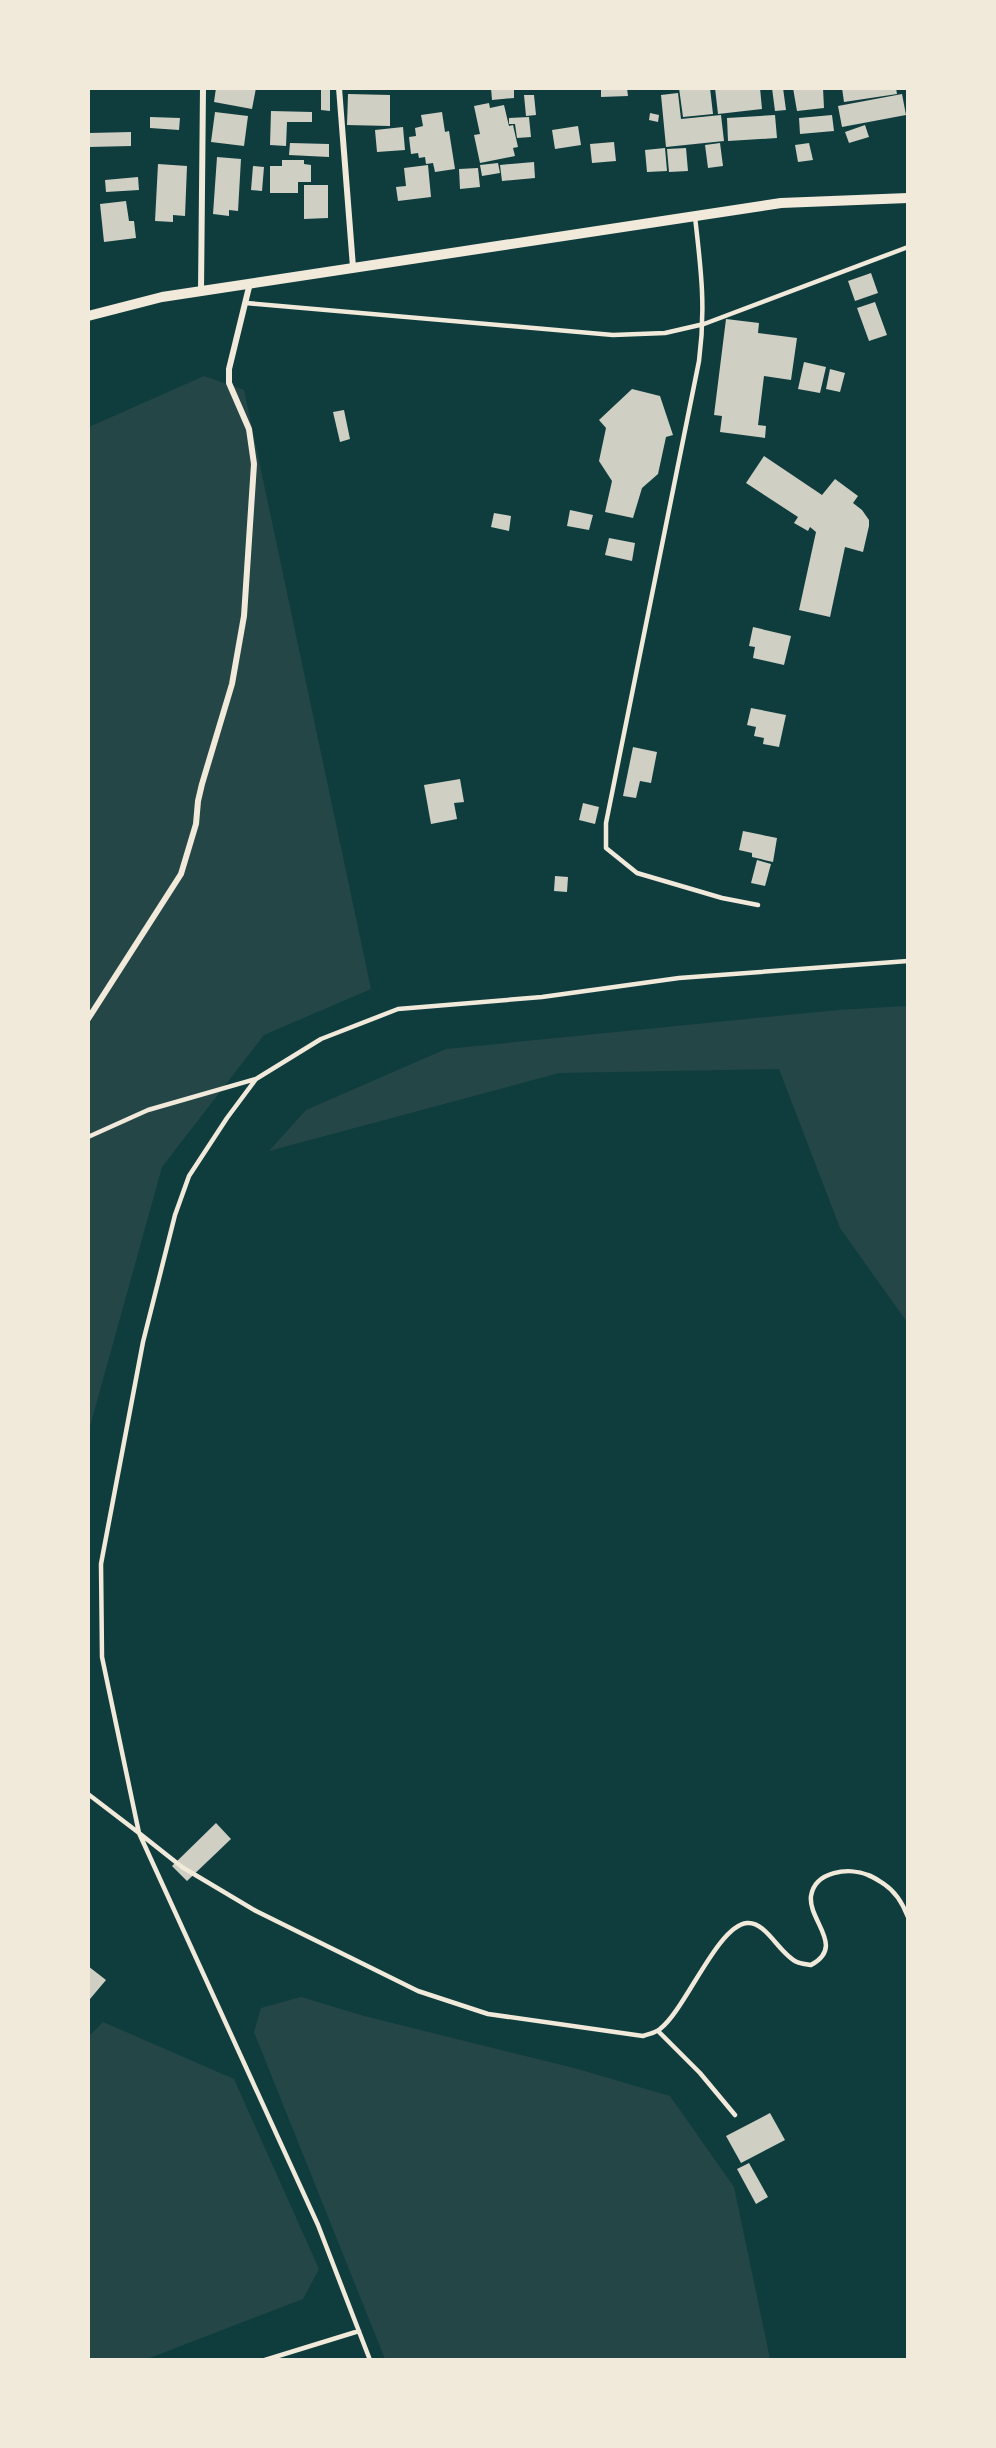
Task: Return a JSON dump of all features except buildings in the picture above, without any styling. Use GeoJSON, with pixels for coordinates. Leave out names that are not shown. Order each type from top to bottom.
{"type":"FeatureCollection","features":[{"type":"Feature","properties":{"kind":"street"},"geometry":{"type":"LineString","coordinates":[[201,292],[203,88]]}},
{"type":"Feature","properties":{"kind":"street"},"geometry":{"type":"LineString","coordinates":[[339,88],[353,267]]}},
{"type":"Feature","properties":{"kind":"street"},"geometry":{"type":"LineString","coordinates":[[88,316],[162,297],[781,203],[908,198]]}},
{"type":"Feature","properties":{"kind":"street"},"geometry":{"type":"LineString","coordinates":[[88,1019],[181,874],[196,824],[202,784],[232,684],[244,616],[254,464],[249,429],[229,383],[229,369],[250,284]]}},
{"type":"Feature","properties":{"kind":"lane"},"geometry":{"type":"LineString","coordinates":[[695,217],[704,300],[704,324],[697,372],[606,823],[606,848],[637,873],[722,898],[758,905]]}},
{"type":"Feature","properties":{"kind":"lane"},"geometry":{"type":"LineString","coordinates":[[246,303],[613,335],[665,333],[704,324],[908,247]]}},
{"type":"Feature","properties":{"kind":"lane"},"geometry":{"type":"LineString","coordinates":[[88,1137],[148,1110],[256,1079],[321,1039],[398,1009],[542,997],[679,978],[908,961]]}},
{"type":"Feature","properties":{"kind":"lane"},"geometry":{"type":"LineString","coordinates":[[256,1079],[189,1176],[174,1215],[143,1342],[101,1564],[102,1657],[140,1833],[318,2225],[370,2360]]}},
{"type":"Feature","properties":{"kind":"lane"},"geometry":{"type":"LineString","coordinates":[[88,1794],[182,1867],[256,1911],[418,1991],[488,2014],[643,2036],[658,2031],[673,2017],[704,1966],[721,1942],[735,1928],[748,1923],[761,1927],[782,1952],[797,1962],[811,1965],[818,1961],[824,1953],[825,1934],[814,1914],[811,1896],[818,1881],[836,1871],[867,1874],[891,1889],[903,1905],[908,1917]]}},
{"type":"Feature","properties":{"kind":"lane"},"geometry":{"type":"LineString","coordinates":[[658,2031],[700,2073],[735,2115]]}},
{"type":"Feature","properties":{"kind":"lane"},"geometry":{"type":"LineString","coordinates":[[265,2360],[359,2331]]}},
{"type":"Feature","properties":{"kind":"shaded area"},"geometry":{"type":"Polygon","coordinates":[[[204,376],[244,390],[371,989],[264,1035],[162,1167],[89,1430],[89,427],[204,376]]]}},
{"type":"Feature","properties":{"kind":"shaded area"},"geometry":{"type":"Polygon","coordinates":[[[907,1006],[907,1322],[840,1228],[779,1069],[559,1073],[269,1151],[306,1110],[446,1049],[838,1010],[907,1006]]]}},
{"type":"Feature","properties":{"kind":"shaded area"},"geometry":{"type":"Polygon","coordinates":[[[301,1997],[364,2016],[574,2068],[670,2096],[734,2187],[770,2359],[385,2359],[254,2032],[261,2008],[301,1997]]]}},
{"type":"Feature","properties":{"kind":"shaded area"},"geometry":{"type":"Polygon","coordinates":[[[103,2022],[234,2079],[319,2269],[303,2299],[147,2359],[89,2359],[88,2037],[103,2022]]]}}]}
